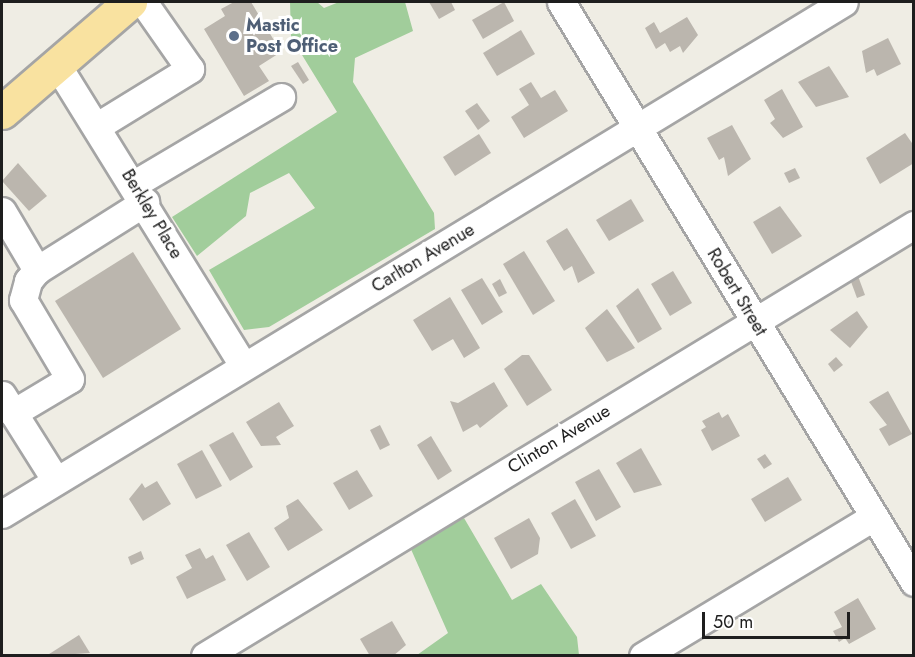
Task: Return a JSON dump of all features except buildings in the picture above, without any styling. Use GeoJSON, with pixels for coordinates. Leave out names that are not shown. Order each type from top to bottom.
{"type":"FeatureCollection","features":[{"type":"Feature","properties":{"kind":"main road"},"geometry":{"type":"LineString","coordinates":[[2,112],[130,2]]}},
{"type":"Feature","properties":{"kind":"street"},"geometry":{"type":"LineString","coordinates":[[99,125],[190,69],[143,2]]}},
{"type":"Feature","properties":{"kind":"street","name":"Robert Street"},"geometry":{"type":"LineString","coordinates":[[561,2],[639,126],[914,582]]}},
{"type":"Feature","properties":{"kind":"street","name":"Carlton Avenue"},"geometry":{"type":"LineString","coordinates":[[2,514],[55,479],[844,2]]}},
{"type":"Feature","properties":{"kind":"street","name":"Berkley Place"},"geometry":{"type":"LineString","coordinates":[[57,65],[99,125],[243,365]]}},
{"type":"Feature","properties":{"kind":"street"},"geometry":{"type":"LineString","coordinates":[[55,479],[7,404],[70,379],[23,300],[37,270],[139,193],[281,97]]}},
{"type":"Feature","properties":{"kind":"street"},"geometry":{"type":"LineString","coordinates":[[2,211],[37,270]]}},
{"type":"Feature","properties":{"kind":"street","name":"Clinton Avenue"},"geometry":{"type":"LineString","coordinates":[[206,656],[753,318],[914,225]]}},
{"type":"Feature","properties":{"kind":"street"},"geometry":{"type":"LineString","coordinates":[[643,656],[873,517]]}},
{"type":"Feature","properties":{"kind":"green space"},"geometry":{"type":"Polygon","coordinates":[[[290,2],[317,2],[324,8],[339,2],[405,2],[413,31],[355,58],[353,82],[434,213],[435,229],[269,327],[244,330],[209,270],[315,208],[289,173],[250,193],[246,216],[197,256],[172,217],[337,112],[291,37],[290,2]]]}},
{"type":"Feature","properties":{"kind":"green space"},"geometry":{"type":"Polygon","coordinates":[[[464,518],[512,600],[541,584],[577,637],[579,655],[417,655],[448,633],[410,547],[464,518]]]}},
{"type":"Feature","properties":{"kind":"place","name":"Mastic Post Office"},"geometry":{"type":"Point","coordinates":[234,36]}}]}
